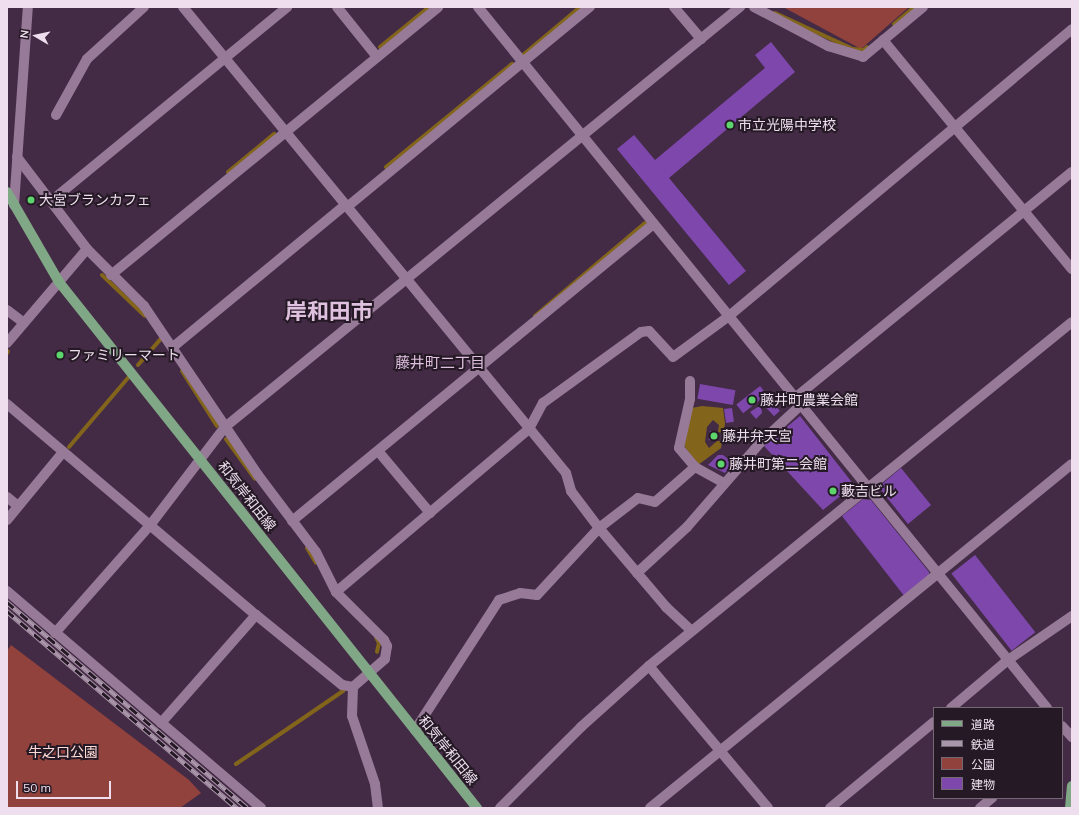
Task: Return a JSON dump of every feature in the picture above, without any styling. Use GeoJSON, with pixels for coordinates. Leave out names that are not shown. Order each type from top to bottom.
{"type":"FeatureCollection","features":[{"type":"Feature","properties":{"kind":"main road","name":"和気岸和田線"},"geometry":{"type":"LineString","coordinates":[[7,192],[59,282],[202,460],[369,674],[478,808]]}},
{"type":"Feature","properties":{"kind":"main road"},"geometry":{"type":"LineString","coordinates":[[1070,808],[1072,786]]}},
{"type":"Feature","properties":{"kind":"street"},"geometry":{"type":"LineString","coordinates":[[14,205],[16,157],[28,7]]}},
{"type":"Feature","properties":{"kind":"street"},"geometry":{"type":"LineString","coordinates":[[56,115],[87,60],[144,7]]}},
{"type":"Feature","properties":{"kind":"street"},"geometry":{"type":"LineString","coordinates":[[183,7],[285,133],[407,279],[478,370],[566,473],[571,491],[599,528],[666,607],[692,631]]}},
{"type":"Feature","properties":{"kind":"street"},"geometry":{"type":"LineString","coordinates":[[51,201],[286,7]]}},
{"type":"Feature","properties":{"kind":"street"},"geometry":{"type":"LineString","coordinates":[[337,7],[377,57]]}},
{"type":"Feature","properties":{"kind":"street"},"geometry":{"type":"LineString","coordinates":[[111,275],[438,7]]}},
{"type":"Feature","properties":{"kind":"street"},"geometry":{"type":"LineString","coordinates":[[478,7],[870,487],[938,574],[1046,707]]}},
{"type":"Feature","properties":{"kind":"street"},"geometry":{"type":"LineString","coordinates":[[173,347],[590,7]]}},
{"type":"Feature","properties":{"kind":"street"},"geometry":{"type":"LineString","coordinates":[[674,7],[701,39]]}},
{"type":"Feature","properties":{"kind":"street"},"geometry":{"type":"LineString","coordinates":[[55,633],[151,524],[202,460],[225,426],[740,7]]}},
{"type":"Feature","properties":{"kind":"street"},"geometry":{"type":"LineString","coordinates":[[754,7],[828,46],[863,57],[923,7]]}},
{"type":"Feature","properties":{"kind":"street"},"geometry":{"type":"LineString","coordinates":[[336,592],[529,429],[543,403],[641,332],[649,331],[673,357],[729,316],[1072,29]]}},
{"type":"Feature","properties":{"kind":"street"},"geometry":{"type":"LineString","coordinates":[[883,40],[1072,269]]}},
{"type":"Feature","properties":{"kind":"street"},"geometry":{"type":"LineString","coordinates":[[16,157],[87,249],[111,275],[134,295],[173,347],[225,426],[292,521],[316,552],[336,592],[387,646],[385,660],[353,687],[352,716],[375,784],[378,808]]}},
{"type":"Feature","properties":{"kind":"street"},"geometry":{"type":"LineString","coordinates":[[637,573],[687,527],[724,483],[799,401],[1072,172]]}},
{"type":"Feature","properties":{"kind":"street"},"geometry":{"type":"LineString","coordinates":[[292,521],[478,370],[654,224]]}},
{"type":"Feature","properties":{"kind":"street"},"geometry":{"type":"LineString","coordinates":[[7,343],[87,249]]}},
{"type":"Feature","properties":{"kind":"street"},"geometry":{"type":"LineString","coordinates":[[7,310],[24,323]]}},
{"type":"Feature","properties":{"kind":"street"},"geometry":{"type":"LineString","coordinates":[[500,808],[581,727],[649,666],[1072,322]]}},
{"type":"Feature","properties":{"kind":"street"},"geometry":{"type":"LineString","coordinates":[[690,381],[690,399],[679,448],[695,467],[724,483]]}},
{"type":"Feature","properties":{"kind":"street"},"geometry":{"type":"LineString","coordinates":[[7,404],[151,524],[256,615],[342,685],[353,687]]}},
{"type":"Feature","properties":{"kind":"street"},"geometry":{"type":"LineString","coordinates":[[378,451],[430,513]]}},
{"type":"Feature","properties":{"kind":"street"},"geometry":{"type":"LineString","coordinates":[[7,520],[63,452]]}},
{"type":"Feature","properties":{"kind":"street"},"geometry":{"type":"LineString","coordinates":[[650,808],[723,751],[1072,464]]}},
{"type":"Feature","properties":{"kind":"street"},"geometry":{"type":"LineString","coordinates":[[415,730],[499,600],[520,593],[537,595],[599,528],[638,498],[655,502],[695,467]]}},
{"type":"Feature","properties":{"kind":"street"},"geometry":{"type":"LineString","coordinates":[[7,497],[18,506]]}},
{"type":"Feature","properties":{"kind":"street"},"geometry":{"type":"LineString","coordinates":[[7,591],[261,808]]}},
{"type":"Feature","properties":{"kind":"street"},"geometry":{"type":"LineString","coordinates":[[161,723],[256,615]]}},
{"type":"Feature","properties":{"kind":"street"},"geometry":{"type":"LineString","coordinates":[[952,707],[1008,660],[1072,616]]}},
{"type":"Feature","properties":{"kind":"street"},"geometry":{"type":"LineString","coordinates":[[649,666],[723,751],[768,808]]}},
{"type":"Feature","properties":{"kind":"street"},"geometry":{"type":"LineString","coordinates":[[830,808],[933,723]]}},
{"type":"Feature","properties":{"kind":"street"},"geometry":{"type":"LineString","coordinates":[[1063,728],[1068,738]]}},
{"type":"Feature","properties":{"kind":"street"},"geometry":{"type":"LineString","coordinates":[[980,808],[991,799]]}},
{"type":"Feature","properties":{"kind":"green space"},"geometry":{"type":"Polygon","coordinates":[[[783,7],[909,7],[861,49],[783,7]]]}},
{"type":"Feature","properties":{"kind":"green space","name":"牛之口公園"},"geometry":{"type":"Polygon","coordinates":[[[11,645],[189,780],[201,793],[180,808],[7,808],[7,651],[11,645]]]}},
{"type":"Feature","properties":{"kind":"shaded area"},"geometry":{"type":"Polygon","coordinates":[[[702,406],[723,408],[725,423],[724,433],[718,432],[719,425],[713,420],[707,427],[705,442],[709,448],[717,441],[722,441],[721,448],[698,465],[683,444],[692,408],[702,406]]]}},
{"type":"Feature","properties":{"kind":"building"},"geometry":{"type":"Polygon","coordinates":[[[771,42],[795,72],[669,178],[746,271],[729,285],[617,149],[634,135],[655,160],[765,68],[755,55],[771,42]]]}},
{"type":"Feature","properties":{"kind":"building"},"geometry":{"type":"Polygon","coordinates":[[[700,384],[735,390],[733,405],[697,399],[700,384]]]}},
{"type":"Feature","properties":{"kind":"building","name":"藤井町農業会館"},"geometry":{"type":"Polygon","coordinates":[[[760,386],[767,395],[743,413],[736,404],[760,386]]]}},
{"type":"Feature","properties":{"kind":"building"},"geometry":{"type":"Polygon","coordinates":[[[769,399],[780,411],[774,416],[763,404],[769,399]]]}},
{"type":"Feature","properties":{"kind":"building"},"geometry":{"type":"Polygon","coordinates":[[[761,405],[762,413],[756,419],[750,412],[761,405]]]}},
{"type":"Feature","properties":{"kind":"building"},"geometry":{"type":"Polygon","coordinates":[[[732,408],[734,422],[726,423],[724,409],[732,408]]]}},
{"type":"Feature","properties":{"kind":"building"},"geometry":{"type":"Polygon","coordinates":[[[800,416],[854,485],[823,510],[764,446],[800,416]]]}},
{"type":"Feature","properties":{"kind":"building"},"geometry":{"type":"Polygon","coordinates":[[[710,431],[716,432],[715,441],[709,440],[710,431]]]}},
{"type":"Feature","properties":{"kind":"building","name":"藤井町第二会館"},"geometry":{"type":"Polygon","coordinates":[[[718,455],[723,455],[733,463],[725,473],[708,465],[718,455]]]}},
{"type":"Feature","properties":{"kind":"building"},"geometry":{"type":"Polygon","coordinates":[[[901,468],[931,505],[908,524],[881,490],[882,484],[901,468]]]}},
{"type":"Feature","properties":{"kind":"building"},"geometry":{"type":"Polygon","coordinates":[[[863,499],[871,500],[929,572],[929,577],[905,597],[842,516],[863,499]]]}},
{"type":"Feature","properties":{"kind":"building"},"geometry":{"type":"Polygon","coordinates":[[[975,555],[1035,632],[1012,651],[951,573],[975,555]]]}},
{"type":"Feature","properties":{"kind":"waterway"},"geometry":{"type":"LineString","coordinates":[[380,47],[429,7]]}},
{"type":"Feature","properties":{"kind":"waterway"},"geometry":{"type":"LineString","coordinates":[[523,55],[580,7]]}},
{"type":"Feature","properties":{"kind":"waterway"},"geometry":{"type":"LineString","coordinates":[[894,24],[914,7]]}},
{"type":"Feature","properties":{"kind":"waterway"},"geometry":{"type":"LineString","coordinates":[[775,13],[853,49],[864,50],[867,47]]}},
{"type":"Feature","properties":{"kind":"waterway"},"geometry":{"type":"LineString","coordinates":[[386,167],[512,64]]}},
{"type":"Feature","properties":{"kind":"waterway"},"geometry":{"type":"LineString","coordinates":[[228,172],[274,134]]}},
{"type":"Feature","properties":{"kind":"waterway"},"geometry":{"type":"LineString","coordinates":[[535,316],[645,223]]}},
{"type":"Feature","properties":{"kind":"waterway"},"geometry":{"type":"LineString","coordinates":[[102,275],[145,316]]}},
{"type":"Feature","properties":{"kind":"waterway"},"geometry":{"type":"LineString","coordinates":[[138,365],[161,339]]}},
{"type":"Feature","properties":{"kind":"waterway"},"geometry":{"type":"LineString","coordinates":[[182,371],[217,426]]}},
{"type":"Feature","properties":{"kind":"waterway"},"geometry":{"type":"LineString","coordinates":[[69,447],[128,378]]}},
{"type":"Feature","properties":{"kind":"waterway"},"geometry":{"type":"LineString","coordinates":[[226,439],[255,479]]}},
{"type":"Feature","properties":{"kind":"waterway"},"geometry":{"type":"LineString","coordinates":[[307,548],[316,563]]}},
{"type":"Feature","properties":{"kind":"waterway"},"geometry":{"type":"LineString","coordinates":[[376,637],[379,643],[377,652]]}},
{"type":"Feature","properties":{"kind":"waterway"},"geometry":{"type":"LineString","coordinates":[[236,764],[343,691]]}},
{"type":"Feature","properties":{"kind":"railway"},"geometry":{"type":"LineString","coordinates":[[7,602],[247,808]]}},
{"type":"Feature","properties":{"kind":"railway"},"geometry":{"type":"LineString","coordinates":[[7,611],[237,808]]}},
{"type":"Feature","properties":{"kind":"place","name":"市立光陽中学校"},"geometry":{"type":"Point","coordinates":[730,125]}},
{"type":"Feature","properties":{"kind":"place","name":"大宮ブランカフェ"},"geometry":{"type":"Point","coordinates":[31,200]}},
{"type":"Feature","properties":{"kind":"place","name":"ファミリーマート"},"geometry":{"type":"Point","coordinates":[60,355]}},
{"type":"Feature","properties":{"kind":"place","name":"藤井町農業会館"},"geometry":{"type":"Point","coordinates":[752,400]}},
{"type":"Feature","properties":{"kind":"place","name":"藤井弁天宮"},"geometry":{"type":"Point","coordinates":[714,436]}},
{"type":"Feature","properties":{"kind":"place","name":"藤井町第二会館"},"geometry":{"type":"Point","coordinates":[721,464]}},
{"type":"Feature","properties":{"kind":"place","name":"藪吉ビル"},"geometry":{"type":"Point","coordinates":[833,491]}},
{"type":"Feature","properties":{"kind":"district","name":"岸和田市"},"geometry":{"type":"Point","coordinates":[329,312]}},
{"type":"Feature","properties":{"kind":"district","name":"藤井町二丁目"},"geometry":{"type":"Point","coordinates":[440,363]}}]}
